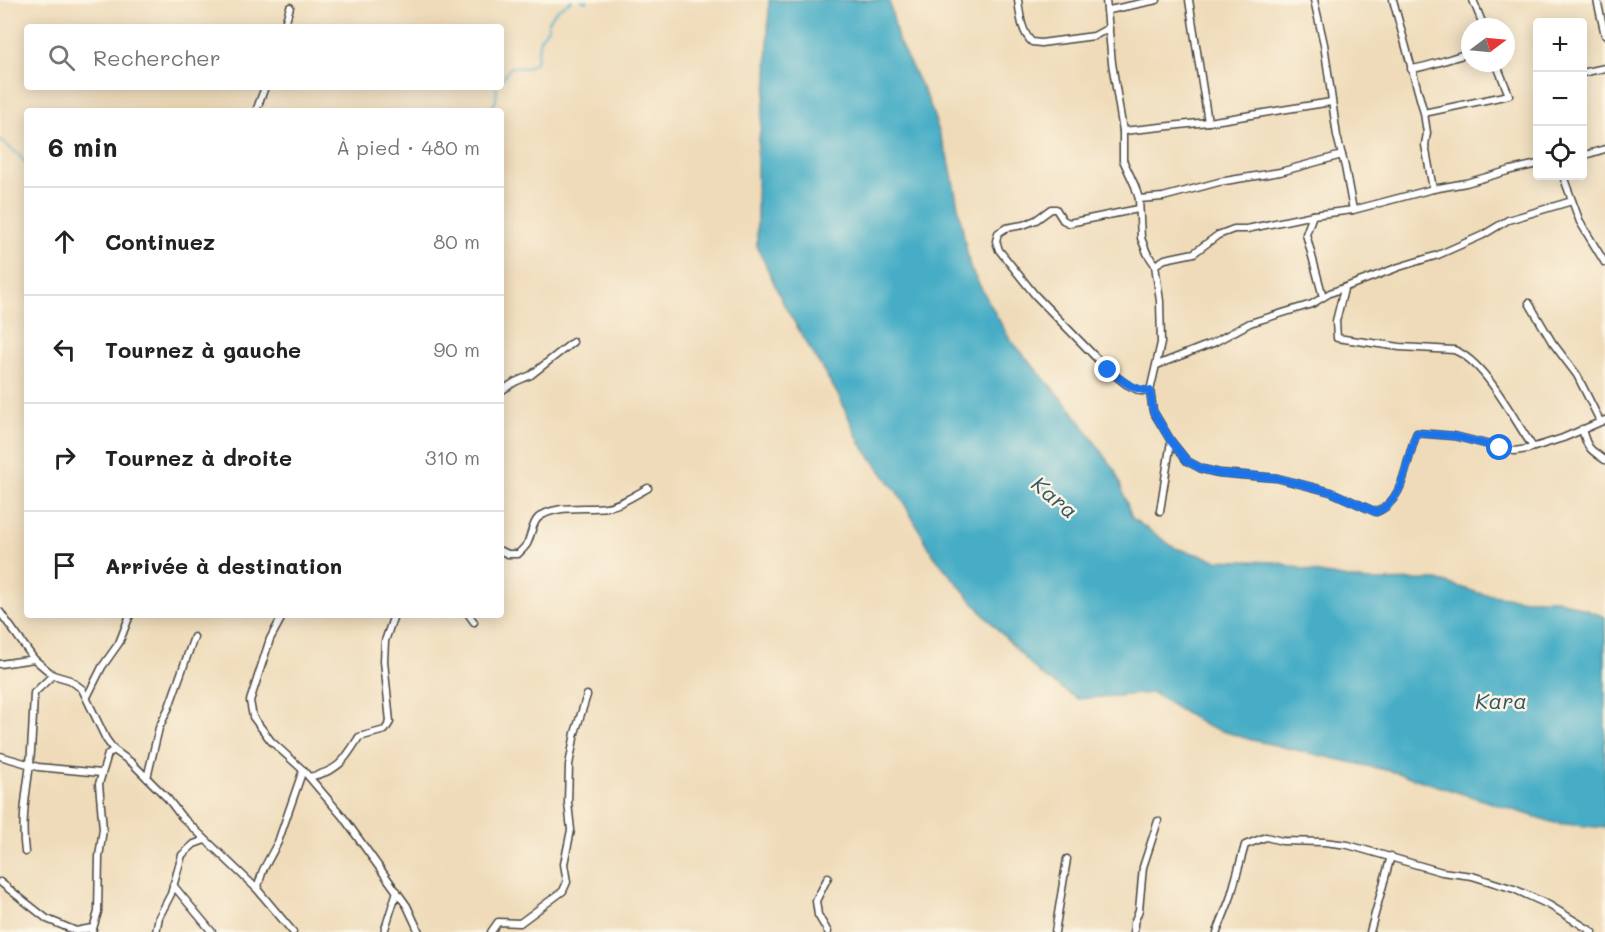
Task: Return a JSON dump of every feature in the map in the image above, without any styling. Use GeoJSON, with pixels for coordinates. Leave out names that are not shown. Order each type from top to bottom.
{"type":"FeatureCollection","features":[{"type":"Feature","properties":{"kind":"street"},"geometry":{"type":"LineString","coordinates":[[1018,0],[1022,24],[1027,38],[1032,42],[1094,36],[1109,28]]}},
{"type":"Feature","properties":{"kind":"street"},"geometry":{"type":"LineString","coordinates":[[1106,0],[1109,10],[1112,63],[1123,131],[1123,160],[1139,200],[1142,238],[1147,254],[1155,265],[1161,343],[1150,391],[1153,411],[1171,441],[1187,461],[1202,469],[1219,473],[1277,478],[1331,492],[1376,512],[1389,505],[1397,494],[1417,433],[1454,436],[1514,451],[1563,438],[1602,421],[1577,375],[1552,342],[1529,303]]}},
{"type":"Feature","properties":{"kind":"street"},"geometry":{"type":"LineString","coordinates":[[1109,10],[1157,0]]}},
{"type":"Feature","properties":{"kind":"street"},"geometry":{"type":"LineString","coordinates":[[1180,0],[1189,0],[1208,122]]}},
{"type":"Feature","properties":{"kind":"street"},"geometry":{"type":"LineString","coordinates":[[1314,0],[1324,44],[1331,102],[1353,210]]}},
{"type":"Feature","properties":{"kind":"street"},"geometry":{"type":"LineString","coordinates":[[1393,0],[1425,113],[1427,133],[1425,145],[1433,189]]}},
{"type":"Feature","properties":{"kind":"street"},"geometry":{"type":"LineString","coordinates":[[1473,0],[1480,18]]}},
{"type":"Feature","properties":{"kind":"street"},"geometry":{"type":"LineString","coordinates":[[1597,0],[1605,35]]}},
{"type":"Feature","properties":{"kind":"street"},"geometry":{"type":"LineString","coordinates":[[285,24],[290,7]]}},
{"type":"Feature","properties":{"kind":"street"},"geometry":{"type":"LineString","coordinates":[[1411,69],[1433,66],[1461,55]]}},
{"type":"Feature","properties":{"kind":"street"},"geometry":{"type":"LineString","coordinates":[[1587,72],[1605,68]]}},
{"type":"Feature","properties":{"kind":"street"},"geometry":{"type":"LineString","coordinates":[[1425,113],[1509,95],[1500,72]]}},
{"type":"Feature","properties":{"kind":"street"},"geometry":{"type":"LineString","coordinates":[[257,108],[264,90]]}},
{"type":"Feature","properties":{"kind":"street"},"geometry":{"type":"LineString","coordinates":[[1123,131],[1208,122],[1331,102]]}},
{"type":"Feature","properties":{"kind":"street"},"geometry":{"type":"LineString","coordinates":[[1587,154],[1605,148]]}},
{"type":"Feature","properties":{"kind":"street"},"geometry":{"type":"LineString","coordinates":[[1139,200],[1163,197],[1218,182],[1280,172],[1342,155]]}},
{"type":"Feature","properties":{"kind":"street"},"geometry":{"type":"LineString","coordinates":[[1155,265],[1165,259],[1194,253],[1218,235],[1234,229],[1353,210],[1533,165]]}},
{"type":"Feature","properties":{"kind":"street"},"geometry":{"type":"LineString","coordinates":[[1564,180],[1580,222],[1605,263]]}},
{"type":"Feature","properties":{"kind":"street"},"geometry":{"type":"LineString","coordinates":[[1157,365],[1213,343],[1250,323],[1312,304],[1323,297],[1399,267],[1457,248],[1508,220],[1572,201]]}},
{"type":"Feature","properties":{"kind":"street"},"geometry":{"type":"LineString","coordinates":[[1138,209],[1069,224],[1063,220],[1056,209],[1051,209],[1023,225],[1006,228],[998,233],[996,241],[999,250],[1016,273],[1108,370],[1126,384],[1140,391],[1150,391]]}},
{"type":"Feature","properties":{"kind":"street"},"geometry":{"type":"LineString","coordinates":[[1313,215],[1306,234],[1323,297]]}},
{"type":"Feature","properties":{"kind":"street"},"geometry":{"type":"LineString","coordinates":[[1344,289],[1336,321],[1337,338],[1400,347],[1454,350],[1460,353],[1468,358],[1500,393],[1533,447]]}},
{"type":"Feature","properties":{"kind":"street"},"geometry":{"type":"LineString","coordinates":[[504,389],[531,375],[573,342]]}},
{"type":"Feature","properties":{"kind":"street"},"geometry":{"type":"LineString","coordinates":[[1582,429],[1586,445],[1605,460]]}},
{"type":"Feature","properties":{"kind":"street"},"geometry":{"type":"LineString","coordinates":[[1160,511],[1171,441]]}},
{"type":"Feature","properties":{"kind":"street"},"geometry":{"type":"LineString","coordinates":[[504,552],[518,554],[526,545],[537,519],[554,509],[576,510],[605,507],[620,503],[648,488]]}},
{"type":"Feature","properties":{"kind":"street"},"geometry":{"type":"LineString","coordinates":[[0,612],[34,659],[53,675],[70,680],[82,689],[105,739],[114,750],[132,763],[205,840],[257,889],[293,932]]}},
{"type":"Feature","properties":{"kind":"street"},"geometry":{"type":"LineString","coordinates":[[87,697],[102,667],[119,643],[129,618]]}},
{"type":"Feature","properties":{"kind":"street"},"geometry":{"type":"LineString","coordinates":[[281,618],[270,639],[250,701],[253,717],[271,741],[303,770],[344,817],[397,891],[419,932]]}},
{"type":"Feature","properties":{"kind":"street"},"geometry":{"type":"LineString","coordinates":[[309,777],[335,770],[345,760],[359,737],[385,730],[390,722],[384,661],[386,641],[393,618]]}},
{"type":"Feature","properties":{"kind":"street"},"geometry":{"type":"LineString","coordinates":[[471,618],[474,622]]}},
{"type":"Feature","properties":{"kind":"street"},"geometry":{"type":"LineString","coordinates":[[147,778],[159,728],[170,707],[194,637]]}},
{"type":"Feature","properties":{"kind":"street"},"geometry":{"type":"LineString","coordinates":[[0,664],[34,659]]}},
{"type":"Feature","properties":{"kind":"street"},"geometry":{"type":"LineString","coordinates":[[26,852],[23,820],[30,764],[34,693],[53,675]]}},
{"type":"Feature","properties":{"kind":"street"},"geometry":{"type":"LineString","coordinates":[[491,932],[498,922],[520,923],[563,891],[567,882],[564,864],[571,830],[568,803],[569,765],[575,733],[587,695]]}},
{"type":"Feature","properties":{"kind":"street"},"geometry":{"type":"LineString","coordinates":[[0,882],[47,919],[76,931],[92,930],[98,912],[99,857],[103,830],[100,802],[101,773],[106,766],[108,754],[114,750]]}},
{"type":"Feature","properties":{"kind":"street"},"geometry":{"type":"LineString","coordinates":[[0,756],[72,772],[101,773]]}},
{"type":"Feature","properties":{"kind":"street"},"geometry":{"type":"LineString","coordinates":[[257,889],[263,870],[278,842],[303,770]]}},
{"type":"Feature","properties":{"kind":"street"},"geometry":{"type":"LineString","coordinates":[[1134,932],[1139,910],[1143,867],[1158,821]]}},
{"type":"Feature","properties":{"kind":"street"},"geometry":{"type":"LineString","coordinates":[[1217,932],[1230,899],[1245,845],[1266,837],[1282,841],[1348,845],[1442,873],[1472,876],[1550,905],[1593,932]]}},
{"type":"Feature","properties":{"kind":"street"},"geometry":{"type":"LineString","coordinates":[[156,932],[159,917],[173,885],[182,855],[194,844],[205,840]]}},
{"type":"Feature","properties":{"kind":"street"},"geometry":{"type":"LineString","coordinates":[[1370,932],[1391,856]]}},
{"type":"Feature","properties":{"kind":"street"},"geometry":{"type":"LineString","coordinates":[[1054,932],[1067,859]]}},
{"type":"Feature","properties":{"kind":"street"},"geometry":{"type":"LineString","coordinates":[[828,877],[816,901],[818,915],[828,932]]}},
{"type":"Feature","properties":{"kind":"street"},"geometry":{"type":"LineString","coordinates":[[173,885],[212,932]]}},
{"type":"Feature","properties":{"kind":"street"},"geometry":{"type":"LineString","coordinates":[[384,932],[397,891]]}},
{"type":"Feature","properties":{"kind":"water","name":"Kara"},"geometry":{"type":"Polygon","coordinates":[[[769,0],[889,0],[898,40],[929,102],[950,165],[970,268],[1009,338],[1073,412],[1115,470],[1132,518],[1175,548],[1217,560],[1275,562],[1366,581],[1437,580],[1479,593],[1519,599],[1557,599],[1605,617],[1605,828],[1555,823],[1394,772],[1252,740],[1206,726],[1153,693],[1078,699],[1041,675],[985,616],[934,556],[900,496],[860,443],[840,398],[784,305],[757,246],[757,153],[767,81],[769,0]]]}},
{"type":"Feature","properties":{"kind":"waterway"},"geometry":{"type":"LineString","coordinates":[[504,76],[511,67],[527,68],[536,62],[540,39],[548,28],[548,21],[557,10],[572,0]]}},
{"type":"Feature","properties":{"kind":"waterway"},"geometry":{"type":"LineString","coordinates":[[581,0],[586,2],[588,0]]}},
{"type":"Feature","properties":{"kind":"waterway"},"geometry":{"type":"LineString","coordinates":[[492,108],[497,90]]}},
{"type":"Feature","properties":{"kind":"waterway"},"geometry":{"type":"LineString","coordinates":[[0,140],[24,161]]}},
{"type":"Feature","properties":{"kind":"route"},"geometry":{"type":"LineString","coordinates":[[1108,370],[1126,384],[1140,391],[1150,391],[1153,411],[1171,441],[1187,461],[1202,469],[1219,473],[1277,478],[1344,496],[1376,512],[1389,505],[1397,494],[1417,433],[1454,436],[1500,448]]}}]}
